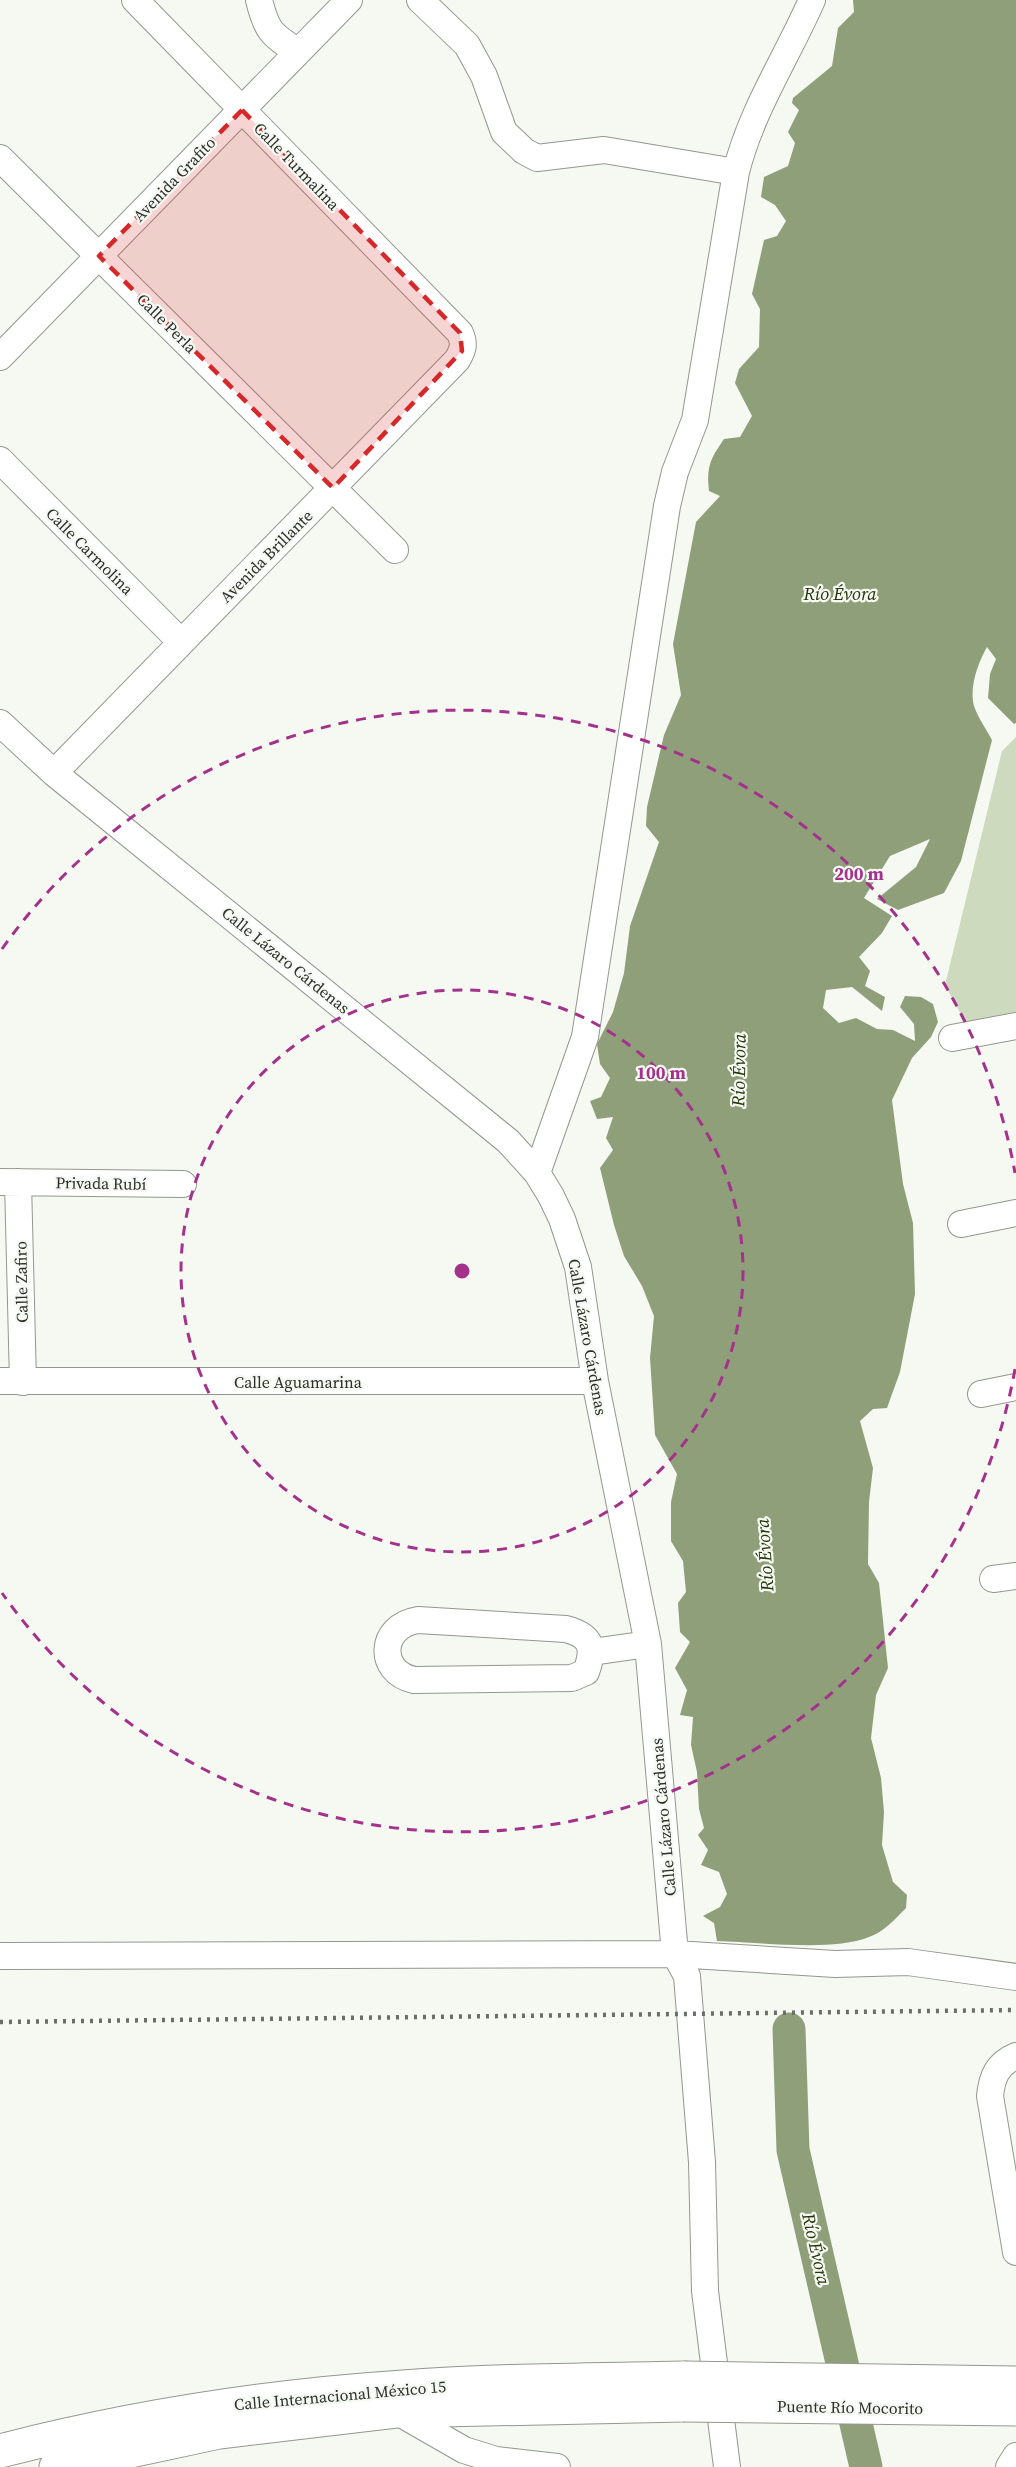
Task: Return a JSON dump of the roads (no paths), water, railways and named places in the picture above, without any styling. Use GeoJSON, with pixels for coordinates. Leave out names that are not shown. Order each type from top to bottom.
{"type":"FeatureCollection","features":[{"type":"Feature","properties":{"kind":"main road","name":"Puente Río Mocorito"},"geometry":{"type":"LineString","coordinates":[[684,2392],[1016,2383]]}},
{"type":"Feature","properties":{"kind":"main road","name":"Calle Internacional México 15"},"geometry":{"type":"LineString","coordinates":[[0,2451],[172,2414],[240,2403],[329,2393],[466,2384],[684,2392]]}},
{"type":"Feature","properties":{"kind":"main road","name":"Puente Río Mocorito"},"geometry":{"type":"LineString","coordinates":[[684,2392],[1016,2409]]}},
{"type":"Feature","properties":{"kind":"main road","name":"Calle Internacional México 15"},"geometry":{"type":"LineString","coordinates":[[56,2467],[219,2432],[396,2411],[684,2392]]}},
{"type":"Feature","properties":{"kind":"street","name":"Calle Turmalina"},"geometry":{"type":"LineString","coordinates":[[135,0],[460,333]]}},
{"type":"Feature","properties":{"kind":"street"},"geometry":{"type":"LineString","coordinates":[[259,0],[264,20],[272,34],[298,52]]}},
{"type":"Feature","properties":{"kind":"street","name":"Avenida Grafito"},"geometry":{"type":"LineString","coordinates":[[0,357],[349,0]]}},
{"type":"Feature","properties":{"kind":"street"},"geometry":{"type":"LineString","coordinates":[[420,0],[471,52],[484,76],[504,132],[524,151],[537,158],[604,150],[736,172]]}},
{"type":"Feature","properties":{"kind":"street"},"geometry":{"type":"LineString","coordinates":[[537,1173],[585,1037],[669,497],[675,472],[695,420],[742,146],[812,0]]}},
{"type":"Feature","properties":{"kind":"street","name":"Calle Perla"},"geometry":{"type":"LineString","coordinates":[[0,158],[395,550]]}},
{"type":"Feature","properties":{"kind":"street","name":"Avenida Brillante"},"geometry":{"type":"LineString","coordinates":[[54,773],[457,360],[464,341],[460,333]]}},
{"type":"Feature","properties":{"kind":"street","name":"Calle Carmolina"},"geometry":{"type":"LineString","coordinates":[[0,460],[181,642]]}},
{"type":"Feature","properties":{"kind":"street","name":"Calle Lázaro Cárdenas"},"geometry":{"type":"LineString","coordinates":[[0,723],[54,773],[508,1141],[537,1173],[562,1219],[578,1267],[595,1381],[648,1644],[675,1954],[687,1976],[702,2162],[705,2291],[727,2467]]}},
{"type":"Feature","properties":{"kind":"street"},"geometry":{"type":"LineString","coordinates":[[952,1038],[1016,1026]]}},
{"type":"Feature","properties":{"kind":"street","name":"Privada Rubí"},"geometry":{"type":"LineString","coordinates":[[9,1182],[183,1184]]}},
{"type":"Feature","properties":{"kind":"street","name":"Calle Zafiro"},"geometry":{"type":"LineString","coordinates":[[9,1182],[11,1382]]}},
{"type":"Feature","properties":{"kind":"street"},"geometry":{"type":"LineString","coordinates":[[961,1224],[1016,1212]]}},
{"type":"Feature","properties":{"kind":"street","name":"Calle Aguamarina"},"geometry":{"type":"LineString","coordinates":[[11,1382],[595,1381]]}},
{"type":"Feature","properties":{"kind":"street"},"geometry":{"type":"LineString","coordinates":[[981,1394],[1016,1387]]}},
{"type":"Feature","properties":{"kind":"street"},"geometry":{"type":"LineString","coordinates":[[418,1620],[566,1629],[583,1635],[589,1642],[592,1652],[586,1672],[572,1678],[414,1680],[403,1678],[397,1672],[389,1659],[387,1648],[396,1629],[405,1622],[418,1620]]}},
{"type":"Feature","properties":{"kind":"street"},"geometry":{"type":"LineString","coordinates":[[592,1652],[648,1644]]}},
{"type":"Feature","properties":{"kind":"street"},"geometry":{"type":"LineString","coordinates":[[0,1956],[675,1954],[836,1964],[908,1962],[1016,1977]]}},
{"type":"Feature","properties":{"kind":"street"},"geometry":{"type":"LineString","coordinates":[[1016,2056],[1004,2062],[995,2071],[990,2096],[1016,2252]]}},
{"type":"Feature","properties":{"kind":"street"},"geometry":{"type":"LineString","coordinates":[[396,2411],[460,2459],[496,2460],[557,2467]]}},
{"type":"Feature","properties":{"kind":"street"},"geometry":{"type":"LineString","coordinates":[[1009,2467],[1016,2456]]}},
{"type":"Feature","properties":{"kind":"water","name":"Río Évora"},"geometry":{"type":"Polygon","coordinates":[[[853,0],[1016,0],[1016,723],[1014,724],[988,698],[990,674],[996,659],[987,647],[975,675],[973,699],[978,715],[992,740],[961,861],[944,893],[898,910],[877,899],[916,867],[930,839],[890,856],[864,898],[892,916],[882,933],[859,957],[870,971],[865,986],[885,997],[882,1011],[852,987],[826,990],[823,1008],[839,1023],[856,1018],[877,1029],[893,1030],[915,1041],[914,1024],[900,1007],[905,996],[921,997],[933,1004],[938,1022],[931,1037],[912,1058],[892,1100],[903,1184],[913,1223],[915,1294],[900,1372],[887,1408],[873,1409],[860,1421],[873,1468],[869,1502],[868,1564],[879,1583],[888,1668],[876,1695],[871,1738],[881,1778],[884,1812],[882,1845],[893,1882],[907,1895],[906,1908],[884,1929],[854,1942],[795,1945],[717,1941],[714,1923],[703,1916],[720,1907],[727,1894],[719,1872],[701,1865],[708,1850],[698,1835],[704,1828],[699,1809],[697,1772],[691,1745],[693,1717],[680,1715],[687,1690],[675,1668],[690,1642],[680,1632],[678,1603],[686,1592],[683,1561],[671,1541],[671,1502],[677,1474],[655,1435],[650,1358],[654,1316],[642,1286],[624,1256],[600,1168],[613,1150],[606,1138],[613,1117],[597,1119],[590,1101],[601,1097],[610,1078],[600,1064],[597,1044],[613,1012],[624,973],[630,926],[659,842],[646,826],[647,807],[664,735],[681,695],[673,644],[696,522],[720,496],[709,491],[708,475],[713,457],[724,439],[740,437],[752,416],[735,383],[739,369],[759,347],[760,309],[752,294],[764,240],[777,236],[786,221],[775,205],[761,197],[764,177],[788,166],[795,143],[788,132],[799,110],[792,103],[793,98],[832,66],[838,28],[854,12],[853,0]]]}},
{"type":"Feature","properties":{"kind":"waterway","name":"Río Évora"},"geometry":{"type":"LineString","coordinates":[[789,2029],[793,2150],[866,2467]]}},
{"type":"Feature","properties":{"kind":"railway"},"geometry":{"type":"LineString","coordinates":[[0,2022],[1016,2010]]}}]}
